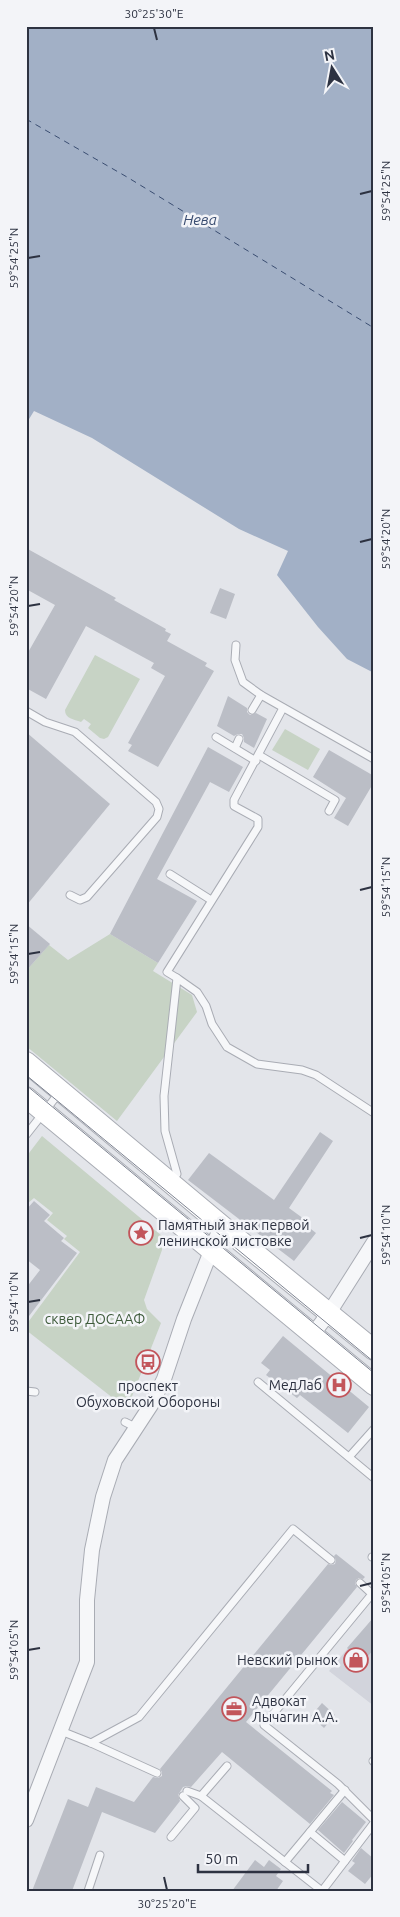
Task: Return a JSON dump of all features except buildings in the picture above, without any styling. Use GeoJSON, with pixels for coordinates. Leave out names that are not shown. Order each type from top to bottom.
{"type":"FeatureCollection","features":[{"type":"Feature","properties":{"kind":"main road"},"geometry":{"type":"LineString","coordinates":[[26,1062],[221,1226],[374,1350]]}},
{"type":"Feature","properties":{"kind":"main road"},"geometry":{"type":"LineString","coordinates":[[26,1097],[374,1385]]}},
{"type":"Feature","properties":{"kind":"street"},"geometry":{"type":"LineString","coordinates":[[26,1820],[87,1662],[88,1592],[92,1550],[103,1498],[115,1460],[130,1424],[151,1405],[164,1379],[210,1250],[221,1226]]}},
{"type":"Feature","properties":{"kind":"street"},"geometry":{"type":"LineString","coordinates":[[313,1334],[372,1249]]}},
{"type":"Feature","properties":{"kind":"lane"},"geometry":{"type":"LineString","coordinates":[[236,644],[236,660],[244,682],[261,695],[374,759]]}},
{"type":"Feature","properties":{"kind":"lane"},"geometry":{"type":"LineString","coordinates":[[252,710],[261,695]]}},
{"type":"Feature","properties":{"kind":"lane"},"geometry":{"type":"LineString","coordinates":[[283,708],[234,800],[234,806],[258,819],[258,827],[167,972],[197,992],[206,1006],[212,1024],[227,1047],[256,1064],[302,1070],[316,1075],[374,1113]]}},
{"type":"Feature","properties":{"kind":"lane"},"geometry":{"type":"LineString","coordinates":[[26,711],[45,722],[75,732],[156,802],[159,809],[157,817],[87,897],[80,900],[70,895]]}},
{"type":"Feature","properties":{"kind":"lane"},"geometry":{"type":"LineString","coordinates":[[216,737],[335,800],[329,811]]}},
{"type":"Feature","properties":{"kind":"lane"},"geometry":{"type":"LineString","coordinates":[[235,748],[239,739]]}},
{"type":"Feature","properties":{"kind":"lane"},"geometry":{"type":"LineString","coordinates":[[170,874],[212,900]]}},
{"type":"Feature","properties":{"kind":"lane"},"geometry":{"type":"LineString","coordinates":[[170,1183],[176,1174],[165,1131],[164,1096],[178,978]]}},
{"type":"Feature","properties":{"kind":"lane"},"geometry":{"type":"LineString","coordinates":[[26,1135],[61,1091]]}},
{"type":"Feature","properties":{"kind":"lane"},"geometry":{"type":"LineString","coordinates":[[258,1382],[374,1478]]}},
{"type":"Feature","properties":{"kind":"lane"},"geometry":{"type":"LineString","coordinates":[[26,1391],[35,1392]]}},
{"type":"Feature","properties":{"kind":"lane"},"geometry":{"type":"LineString","coordinates":[[349,1457],[374,1428]]}},
{"type":"Feature","properties":{"kind":"lane"},"geometry":{"type":"LineString","coordinates":[[90,1742],[139,1717],[293,1529],[331,1560]]}},
{"type":"Feature","properties":{"kind":"lane"},"geometry":{"type":"LineString","coordinates":[[191,1796],[285,1862],[322,1891],[374,1821],[344,1790],[264,1725],[373,1593],[360,1584]]}},
{"type":"Feature","properties":{"kind":"lane"},"geometry":{"type":"LineString","coordinates":[[61,1731],[90,1742],[157,1773]]}},
{"type":"Feature","properties":{"kind":"lane"},"geometry":{"type":"LineString","coordinates":[[191,1796],[227,1766]]}},
{"type":"Feature","properties":{"kind":"lane"},"geometry":{"type":"LineString","coordinates":[[285,1862],[344,1790]]}},
{"type":"Feature","properties":{"kind":"lane"},"geometry":{"type":"LineString","coordinates":[[171,1837],[195,1808],[191,1796]]}},
{"type":"Feature","properties":{"kind":"lane"},"geometry":{"type":"LineString","coordinates":[[310,1832],[345,1861]]}},
{"type":"Feature","properties":{"kind":"lane"},"geometry":{"type":"LineString","coordinates":[[88,1891],[100,1855]]}},
{"type":"Feature","properties":{"kind":"shaded area","name":"Невский рынок"},"geometry":{"type":"Polygon","coordinates":[[[374,1617],[374,1706],[329,1671],[374,1617]]]}},
{"type":"Feature","properties":{"kind":"green space"},"geometry":{"type":"Polygon","coordinates":[[[95,655],[140,679],[108,737],[104,739],[88,728],[91,724],[84,719],[81,722],[70,718],[65,713],[95,655]]]}},
{"type":"Feature","properties":{"kind":"green space"},"geometry":{"type":"Polygon","coordinates":[[[285,729],[320,749],[308,770],[272,750],[285,729]]]}},
{"type":"Feature","properties":{"kind":"green space"},"geometry":{"type":"Polygon","coordinates":[[[110,934],[158,963],[153,971],[192,995],[197,1012],[117,1121],[26,1046],[26,971],[49,945],[68,960],[110,934]]]}},
{"type":"Feature","properties":{"kind":"green space","name":"сквер ДОСААФ"},"geometry":{"type":"Polygon","coordinates":[[[42,1136],[162,1236],[162,1250],[144,1300],[147,1309],[161,1323],[127,1409],[26,1330],[26,1325],[80,1252],[64,1239],[67,1236],[47,1220],[53,1213],[34,1198],[28,1203],[26,1201],[26,1157],[42,1136]]]}},
{"type":"Feature","properties":{"kind":"water","name":"Нева"},"geometry":{"type":"Polygon","coordinates":[[[26,26],[374,26],[374,673],[347,659],[318,627],[277,575],[288,551],[239,529],[92,438],[34,411],[26,424],[26,26]]]}},
{"type":"Feature","properties":{"kind":"ferry route"},"geometry":{"type":"LineString","coordinates":[[26,119],[127,177],[374,328]]}},
{"type":"Feature","properties":{"kind":"tram line"},"geometry":{"type":"LineString","coordinates":[[26,1075],[374,1362]]}},
{"type":"Feature","properties":{"kind":"tram line"},"geometry":{"type":"LineString","coordinates":[[26,1085],[374,1373]]}},
{"type":"Feature","properties":{"kind":"place","name":"Памятный знак первой ленинской листовке"},"geometry":{"type":"Point","coordinates":[141,1233]}},
{"type":"Feature","properties":{"kind":"place","name":"проспект Обуховской Обороны"},"geometry":{"type":"Point","coordinates":[148,1362]}},
{"type":"Feature","properties":{"kind":"place","name":"МедЛаб"},"geometry":{"type":"Point","coordinates":[339,1385]}},
{"type":"Feature","properties":{"kind":"place","name":"Невский рынок"},"geometry":{"type":"Point","coordinates":[356,1660]}},
{"type":"Feature","properties":{"kind":"place","name":"Адвокат Лычагин А.А."},"geometry":{"type":"Point","coordinates":[234,1709]}}]}
